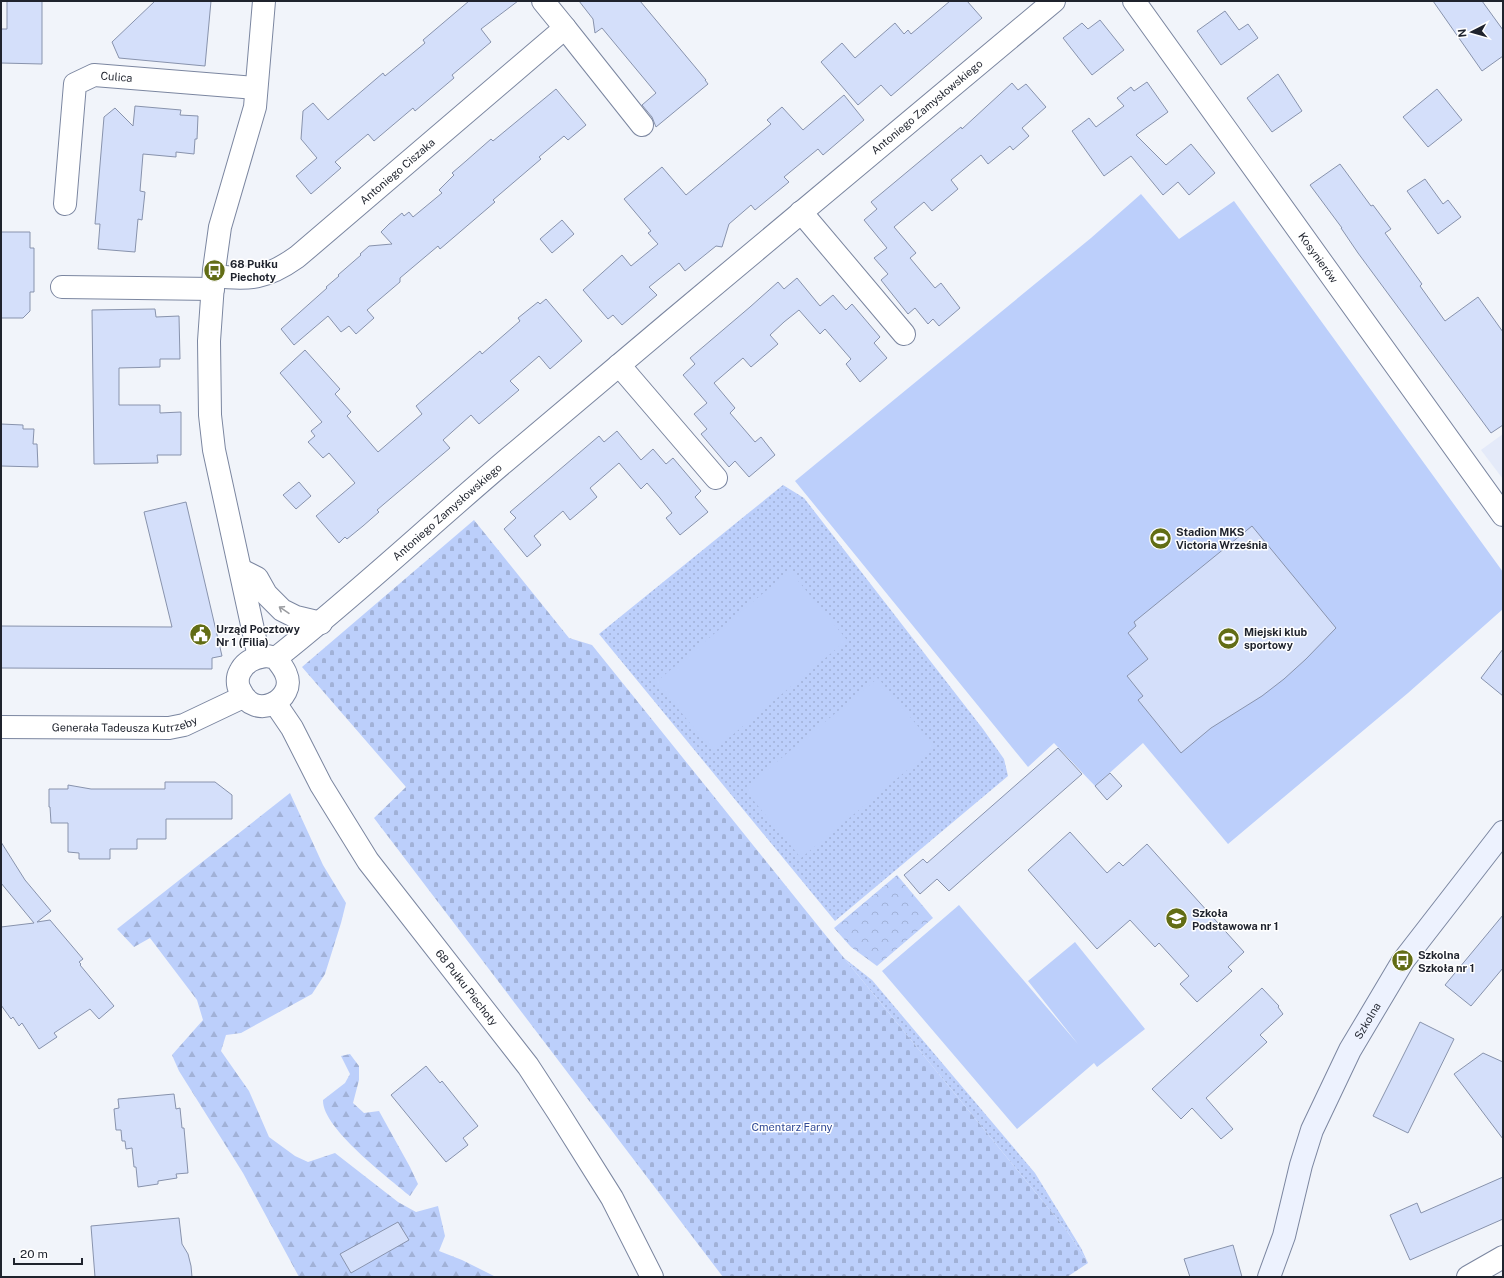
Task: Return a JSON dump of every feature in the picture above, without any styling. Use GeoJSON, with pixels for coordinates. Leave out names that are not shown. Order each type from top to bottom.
{"type":"FeatureCollection","features":[{"type":"Feature","properties":{"kind":"street"},"geometry":{"type":"LineString","coordinates":[[264,1],[255,107],[220,227],[213,282],[209,341],[210,415],[214,450],[241,570],[268,658],[286,675],[287,685],[283,695],[275,703],[264,706],[252,705],[243,697],[238,686],[239,673],[246,663],[268,658]]}},
{"type":"Feature","properties":{"kind":"street"},"geometry":{"type":"LineString","coordinates":[[543,1],[642,125]]}},
{"type":"Feature","properties":{"kind":"street","name":"Antoniego Zamysłowskiego"},"geometry":{"type":"LineString","coordinates":[[268,658],[321,623],[448,510],[1054,1]]}},
{"type":"Feature","properties":{"kind":"street","name":"Kosynierów"},"geometry":{"type":"LineString","coordinates":[[1134,1],[1503,515]]}},
{"type":"Feature","properties":{"kind":"street","name":"Antoniego Ciszaka"},"geometry":{"type":"LineString","coordinates":[[62,287],[213,282],[255,277],[282,268],[297,257],[565,28]]}},
{"type":"Feature","properties":{"kind":"street","name":"Culica"},"geometry":{"type":"LineString","coordinates":[[65,204],[75,84],[94,75],[256,88]]}},
{"type":"Feature","properties":{"kind":"street"},"geometry":{"type":"LineString","coordinates":[[801,212],[904,334]]}},
{"type":"Feature","properties":{"kind":"street"},"geometry":{"type":"LineString","coordinates":[[619,365],[716,478]]}},
{"type":"Feature","properties":{"kind":"street"},"geometry":{"type":"LineString","coordinates":[[241,570],[257,578],[266,594],[282,610],[296,617],[321,623]]}},
{"type":"Feature","properties":{"kind":"street","name":"Generała Tadeusza Kutrzeby"},"geometry":{"type":"LineString","coordinates":[[1,727],[169,728],[184,725],[243,697]]}},
{"type":"Feature","properties":{"kind":"street","name":"68 Pułku Piechoty"},"geometry":{"type":"LineString","coordinates":[[275,703],[292,728],[320,785],[368,861],[528,1066],[612,1198],[652,1277]]}},
{"type":"Feature","properties":{"kind":"street","name":"Szkolna"},"geometry":{"type":"LineString","coordinates":[[1269,1277],[1284,1236],[1301,1165],[1312,1130],[1350,1050],[1403,961],[1503,832]]}},
{"type":"Feature","properties":{"kind":"street","name":"Szkolna"},"geometry":{"type":"LineString","coordinates":[[1281,1277],[1284,1236]]}},
{"type":"Feature","properties":{"kind":"street"},"geometry":{"type":"LineString","coordinates":[[1468,1277],[1503,1258]]}},
{"type":"Feature","properties":{"kind":"shaded area"},"geometry":{"type":"Polygon","coordinates":[[[1503,434],[1503,479],[1481,450],[1503,434]]]}},
{"type":"Feature","properties":{"kind":"green space","name":"Stadion MKS Victoria Września"},"geometry":{"type":"Polygon","coordinates":[[[1141,194],[1179,239],[1234,201],[1503,572],[1503,609],[1408,693],[1228,844],[1143,743],[1095,786],[1054,743],[1028,767],[795,481],[1091,238],[1141,194]]]}},
{"type":"Feature","properties":{"kind":"green space"},"geometry":{"type":"Polygon","coordinates":[[[783,485],[804,498],[983,729],[1004,759],[1008,776],[835,921],[599,634],[783,485]]]}},
{"type":"Feature","properties":{"kind":"green space","name":"Cmentarz Farny"},"geometry":{"type":"Polygon","coordinates":[[[474,520],[569,638],[592,645],[844,958],[1067,1231],[1088,1263],[1067,1277],[723,1277],[374,818],[406,787],[302,667],[474,520]]]}},
{"type":"Feature","properties":{"kind":"green space"},"geometry":{"type":"Polygon","coordinates":[[[790,571],[847,640],[713,751],[656,682],[790,571]]]}},
{"type":"Feature","properties":{"kind":"green space"},"geometry":{"type":"Polygon","coordinates":[[[878,678],[935,747],[801,858],[744,789],[878,678]]]}},
{"type":"Feature","properties":{"kind":"green space"},"geometry":{"type":"Polygon","coordinates":[[[290,793],[323,865],[346,903],[341,923],[325,974],[312,994],[241,1033],[226,1035],[221,1051],[249,1091],[269,1137],[295,1156],[308,1162],[335,1153],[398,1202],[416,1212],[438,1206],[445,1236],[439,1251],[462,1260],[496,1277],[299,1277],[243,1173],[179,1071],[172,1055],[203,1020],[197,1000],[150,938],[134,947],[117,929],[290,793]]]}},
{"type":"Feature","properties":{"kind":"green space"},"geometry":{"type":"Polygon","coordinates":[[[897,875],[933,918],[877,966],[851,947],[834,928],[897,875]]]}},
{"type":"Feature","properties":{"kind":"green space"},"geometry":{"type":"Polygon","coordinates":[[[959,905],[1078,1044],[1028,981],[1075,942],[1145,1029],[1097,1067],[1094,1063],[1017,1129],[882,971],[959,905]]]}},
{"type":"Feature","properties":{"kind":"green space"},"geometry":{"type":"Polygon","coordinates":[[[844,958],[872,980],[1035,1173],[1081,1248],[1088,1263],[1067,1231],[844,958]]]}},
{"type":"Feature","properties":{"kind":"green space"},"geometry":{"type":"Polygon","coordinates":[[[350,1054],[359,1066],[359,1080],[353,1103],[364,1113],[379,1111],[418,1184],[410,1196],[358,1152],[333,1124],[326,1111],[323,1100],[345,1083],[350,1074],[341,1056],[350,1054]]]}},
{"type":"Feature","properties":{"kind":"building"},"geometry":{"type":"Polygon","coordinates":[[[7,1],[42,1],[42,64],[1,63],[1,29],[7,29],[7,1]]]}},
{"type":"Feature","properties":{"kind":"building"},"geometry":{"type":"Polygon","coordinates":[[[155,1],[211,1],[205,66],[119,58],[112,42],[155,1]]]}},
{"type":"Feature","properties":{"kind":"building"},"geometry":{"type":"Polygon","coordinates":[[[469,1],[518,1],[481,29],[491,42],[452,75],[454,78],[415,111],[413,108],[374,141],[368,134],[335,162],[341,168],[311,194],[296,176],[317,158],[301,139],[303,111],[313,103],[328,120],[383,73],[385,76],[425,43],[423,40],[469,1]]]}},
{"type":"Feature","properties":{"kind":"building"},"geometry":{"type":"Polygon","coordinates":[[[579,1],[640,1],[708,84],[656,127],[652,117],[642,105],[656,93],[602,28],[595,33],[593,19],[579,1]]]}},
{"type":"Feature","properties":{"kind":"building"},"geometry":{"type":"Polygon","coordinates":[[[950,1],[967,1],[982,18],[891,96],[881,85],[858,105],[821,62],[842,43],[855,58],[895,23],[904,34],[908,30],[911,34],[950,1]]]}},
{"type":"Feature","properties":{"kind":"building"},"geometry":{"type":"Polygon","coordinates":[[[1433,1],[1482,1],[1503,30],[1503,56],[1482,71],[1433,1]]]}},
{"type":"Feature","properties":{"kind":"building"},"geometry":{"type":"Polygon","coordinates":[[[1225,11],[1239,30],[1248,24],[1258,38],[1221,65],[1197,31],[1225,11]]]}},
{"type":"Feature","properties":{"kind":"building"},"geometry":{"type":"Polygon","coordinates":[[[1100,20],[1124,50],[1092,75],[1063,38],[1082,23],[1088,29],[1100,20]]]}},
{"type":"Feature","properties":{"kind":"building"},"geometry":{"type":"Polygon","coordinates":[[[1278,74],[1302,111],[1272,132],[1247,98],[1278,74]]]}},
{"type":"Feature","properties":{"kind":"building"},"geometry":{"type":"Polygon","coordinates":[[[1147,82],[1168,112],[1136,135],[1166,165],[1191,144],[1215,173],[1189,195],[1178,182],[1163,195],[1131,156],[1104,176],[1072,131],[1089,118],[1096,127],[1124,106],[1117,98],[1131,87],[1134,91],[1147,82]]]}},
{"type":"Feature","properties":{"kind":"building"},"geometry":{"type":"Polygon","coordinates":[[[1012,83],[1018,90],[1026,84],[1046,107],[1022,128],[1029,136],[1013,150],[1010,146],[988,164],[981,155],[951,180],[958,189],[932,211],[924,202],[894,227],[916,253],[910,258],[935,288],[941,283],[960,308],[939,326],[933,319],[928,324],[915,308],[908,314],[881,280],[888,274],[874,258],[887,248],[864,220],[877,209],[871,202],[961,127],[962,129],[1012,83]]]}},
{"type":"Feature","properties":{"kind":"building"},"geometry":{"type":"Polygon","coordinates":[[[556,89],[586,125],[568,140],[564,136],[539,157],[541,159],[493,200],[495,202],[440,249],[438,246],[400,278],[400,282],[367,310],[374,318],[356,334],[349,326],[341,332],[328,316],[294,345],[281,329],[327,288],[326,287],[369,246],[392,244],[381,232],[389,224],[402,213],[404,216],[409,212],[413,217],[442,193],[439,190],[454,175],[452,173],[491,139],[493,141],[556,89]]]}},
{"type":"Feature","properties":{"kind":"building"},"geometry":{"type":"Polygon","coordinates":[[[1437,89],[1462,120],[1428,147],[1403,117],[1437,89]]]}},
{"type":"Feature","properties":{"kind":"building"},"geometry":{"type":"Polygon","coordinates":[[[844,95],[864,120],[823,155],[818,149],[784,177],[789,182],[755,210],[751,205],[729,224],[722,247],[716,246],[685,271],[679,263],[649,287],[657,295],[622,325],[613,315],[608,319],[583,290],[622,255],[631,266],[658,244],[648,233],[651,231],[624,199],[662,167],[686,195],[771,124],[767,120],[782,107],[803,130],[844,95]]]}},
{"type":"Feature","properties":{"kind":"building"},"geometry":{"type":"Polygon","coordinates":[[[135,106],[181,110],[180,115],[198,116],[197,139],[195,139],[194,154],[176,152],[176,157],[143,154],[140,191],[145,192],[142,220],[138,219],[135,252],[98,249],[100,224],[95,224],[104,117],[115,108],[133,126],[135,106]]]}},
{"type":"Feature","properties":{"kind":"building"},"geometry":{"type":"Polygon","coordinates":[[[1340,164],[1371,206],[1373,205],[1391,229],[1385,233],[1422,284],[1420,286],[1445,321],[1478,297],[1503,332],[1503,425],[1491,433],[1358,253],[1342,228],[1310,185],[1340,164]]]}},
{"type":"Feature","properties":{"kind":"building"},"geometry":{"type":"Polygon","coordinates":[[[1425,179],[1443,204],[1448,200],[1461,217],[1438,234],[1407,191],[1425,179]]]}},
{"type":"Feature","properties":{"kind":"building"},"geometry":{"type":"Polygon","coordinates":[[[562,220],[574,234],[552,253],[540,239],[562,220]]]}},
{"type":"Feature","properties":{"kind":"building"},"geometry":{"type":"Polygon","coordinates":[[[1,232],[30,232],[30,248],[34,248],[34,292],[30,292],[30,311],[23,318],[1,318],[1,232]]]}},
{"type":"Feature","properties":{"kind":"building"},"geometry":{"type":"Polygon","coordinates":[[[797,278],[820,306],[833,295],[846,310],[852,304],[880,337],[874,343],[887,358],[860,382],[846,364],[851,359],[825,329],[820,334],[799,310],[784,322],[770,335],[778,344],[751,367],[743,358],[714,383],[735,408],[730,413],[755,442],[761,437],[775,455],[749,477],[735,461],[729,467],[701,434],[707,429],[694,414],[707,403],[683,375],[695,364],[690,358],[778,282],[784,289],[797,278]]]}},
{"type":"Feature","properties":{"kind":"building"},"geometry":{"type":"Polygon","coordinates":[[[546,299],[582,341],[550,369],[539,356],[510,381],[519,390],[479,424],[471,415],[443,440],[450,448],[377,510],[379,512],[363,526],[347,539],[345,537],[339,543],[316,516],[355,483],[329,453],[323,458],[308,442],[315,436],[311,431],[322,422],[280,373],[305,350],[340,389],[335,394],[351,412],[347,416],[378,452],[422,414],[416,406],[480,351],[482,354],[520,321],[518,318],[538,302],[540,304],[546,299]]]}},
{"type":"Feature","properties":{"kind":"building"},"geometry":{"type":"Polygon","coordinates":[[[155,309],[156,317],[179,316],[180,359],[160,359],[160,367],[119,368],[119,405],[160,405],[160,413],[181,412],[181,455],[157,455],[158,463],[94,464],[92,310],[155,309]]]}},
{"type":"Feature","properties":{"kind":"building"},"geometry":{"type":"Polygon","coordinates":[[[1,424],[23,425],[23,429],[34,429],[33,444],[37,444],[38,467],[1,466],[1,424]]]}},
{"type":"Feature","properties":{"kind":"building"},"geometry":{"type":"Polygon","coordinates":[[[617,431],[641,460],[653,449],[666,464],[673,458],[701,491],[695,497],[708,512],[680,535],[666,518],[672,513],[660,498],[647,483],[641,489],[619,463],[590,488],[597,497],[570,520],[563,511],[534,536],[541,545],[527,557],[504,529],[516,518],[510,512],[599,436],[604,442],[617,431]]]}},
{"type":"Feature","properties":{"kind":"building"},"geometry":{"type":"Polygon","coordinates":[[[299,482],[311,496],[296,509],[283,495],[299,482]]]}},
{"type":"Feature","properties":{"kind":"building"},"geometry":{"type":"Polygon","coordinates":[[[186,502],[222,656],[212,658],[212,669],[1,668],[1,626],[172,627],[144,512],[186,502]]]}},
{"type":"Feature","properties":{"kind":"building","name":"Miejski klub sportowy"},"geometry":{"type":"Polygon","coordinates":[[[1252,526],[1336,628],[1284,679],[1262,696],[1211,728],[1181,753],[1138,700],[1143,696],[1127,676],[1148,659],[1128,633],[1136,626],[1134,622],[1252,526]]]}},
{"type":"Feature","properties":{"kind":"building"},"geometry":{"type":"Polygon","coordinates":[[[1503,649],[1503,696],[1481,678],[1503,649]]]}},
{"type":"Feature","properties":{"kind":"building"},"geometry":{"type":"Polygon","coordinates":[[[1058,748],[1082,774],[949,891],[937,879],[920,894],[904,875],[923,859],[927,863],[1058,748]]]}},
{"type":"Feature","properties":{"kind":"building"},"geometry":{"type":"Polygon","coordinates":[[[1110,773],[1122,786],[1107,800],[1095,786],[1110,773]]]}},
{"type":"Feature","properties":{"kind":"building"},"geometry":{"type":"Polygon","coordinates":[[[165,782],[215,782],[232,795],[232,819],[166,819],[166,839],[137,839],[137,849],[110,849],[110,859],[79,859],[79,853],[68,852],[68,823],[51,823],[49,789],[68,789],[68,785],[91,789],[165,789],[165,782]]]}},
{"type":"Feature","properties":{"kind":"building","name":"Szkoła Podstawowa nr 1"},"geometry":{"type":"Polygon","coordinates":[[[1070,832],[1107,873],[1119,862],[1123,866],[1147,844],[1244,952],[1228,967],[1232,971],[1197,1002],[1180,984],[1189,976],[1159,943],[1155,947],[1130,920],[1097,949],[1028,870],[1070,832]]]}},
{"type":"Feature","properties":{"kind":"building"},"geometry":{"type":"Polygon","coordinates":[[[1,842],[25,880],[51,911],[37,922],[50,920],[83,959],[79,962],[81,964],[80,965],[114,1006],[99,1019],[90,1009],[54,1033],[57,1037],[39,1049],[22,1023],[19,1026],[13,1017],[11,1019],[1,1005],[1,927],[34,923],[1,883],[1,842]]]}},
{"type":"Feature","properties":{"kind":"building"},"geometry":{"type":"Polygon","coordinates":[[[1503,915],[1503,968],[1471,1006],[1445,985],[1503,915]]]}},
{"type":"Feature","properties":{"kind":"building"},"geometry":{"type":"Polygon","coordinates":[[[1262,988],[1279,1006],[1278,1007],[1283,1014],[1260,1035],[1267,1042],[1206,1098],[1233,1129],[1221,1139],[1192,1108],[1181,1119],[1152,1089],[1262,988]]]}},
{"type":"Feature","properties":{"kind":"building"},"geometry":{"type":"Polygon","coordinates":[[[1420,1022],[1454,1039],[1408,1133],[1373,1116],[1420,1022]]]}},
{"type":"Feature","properties":{"kind":"building"},"geometry":{"type":"Polygon","coordinates":[[[1483,1053],[1503,1062],[1503,1139],[1454,1074],[1483,1053]]]}},
{"type":"Feature","properties":{"kind":"building"},"geometry":{"type":"Polygon","coordinates":[[[426,1066],[440,1083],[442,1081],[478,1126],[463,1138],[468,1145],[446,1162],[391,1095],[426,1066]]]}},
{"type":"Feature","properties":{"kind":"building"},"geometry":{"type":"Polygon","coordinates":[[[174,1094],[176,1109],[180,1108],[182,1128],[184,1128],[188,1173],[176,1174],[177,1178],[158,1181],[158,1184],[138,1187],[132,1148],[126,1149],[125,1141],[122,1141],[121,1130],[116,1130],[114,1109],[119,1108],[118,1099],[174,1094]]]}},
{"type":"Feature","properties":{"kind":"building"},"geometry":{"type":"Polygon","coordinates":[[[1503,1177],[1503,1219],[1410,1260],[1390,1215],[1417,1203],[1421,1213],[1503,1177]]]}},
{"type":"Feature","properties":{"kind":"building"},"geometry":{"type":"Polygon","coordinates":[[[179,1218],[182,1244],[188,1254],[192,1277],[95,1277],[91,1226],[179,1218]]]}},
{"type":"Feature","properties":{"kind":"building"},"geometry":{"type":"Polygon","coordinates":[[[398,1222],[409,1240],[351,1273],[340,1254],[398,1222]]]}},
{"type":"Feature","properties":{"kind":"building"},"geometry":{"type":"Polygon","coordinates":[[[1233,1245],[1242,1277],[1190,1277],[1184,1259],[1233,1245]]]}},
{"type":"Feature","properties":{"kind":"place","name":"68 Pułku Piechoty"},"geometry":{"type":"Point","coordinates":[214,270]}},
{"type":"Feature","properties":{"kind":"place","name":"Stadion MKS Victoria Września"},"geometry":{"type":"Point","coordinates":[1160,538]}},
{"type":"Feature","properties":{"kind":"place","name":"Urząd Pocztowy Nr 1 (Filia)"},"geometry":{"type":"Point","coordinates":[201,635]}},
{"type":"Feature","properties":{"kind":"place","name":"Miejski klub sportowy"},"geometry":{"type":"Point","coordinates":[1228,638]}},
{"type":"Feature","properties":{"kind":"place","name":"Szkoła Podstawowa nr 1"},"geometry":{"type":"Point","coordinates":[1176,919]}},
{"type":"Feature","properties":{"kind":"place","name":"Szkolna Szkoła nr 1"},"geometry":{"type":"Point","coordinates":[1403,961]}}]}
